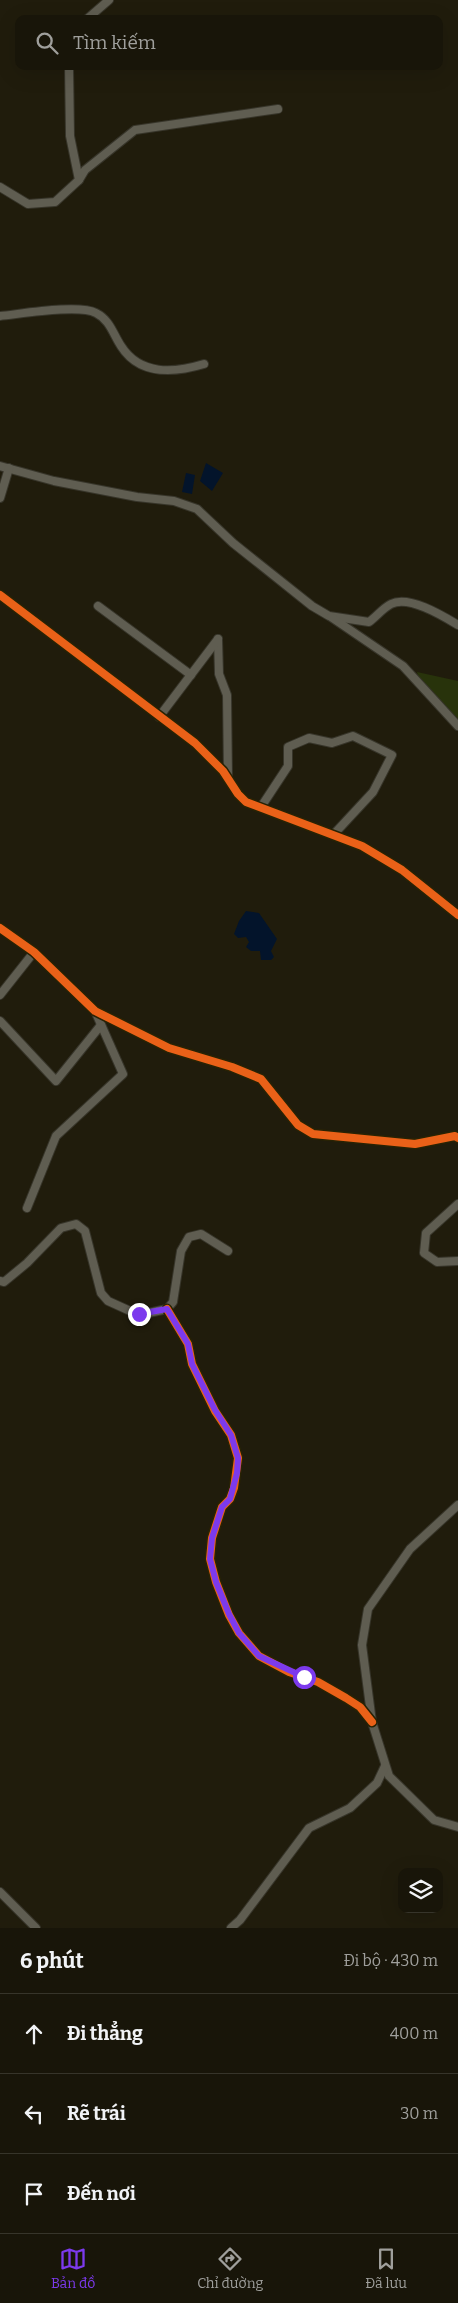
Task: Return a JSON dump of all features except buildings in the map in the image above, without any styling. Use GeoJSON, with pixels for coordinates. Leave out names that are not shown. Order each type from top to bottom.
{"type":"FeatureCollection","features":[{"type":"Feature","properties":{"kind":"street"},"geometry":{"type":"LineString","coordinates":[[91,15],[108,0]]}},
{"type":"Feature","properties":{"kind":"street"},"geometry":{"type":"LineString","coordinates":[[70,70],[70,136],[79,180]]}},
{"type":"Feature","properties":{"kind":"street"},"geometry":{"type":"LineString","coordinates":[[0,187],[28,204],[55,202],[79,180],[85,170],[135,130],[278,109]]}},
{"type":"Feature","properties":{"kind":"street"},"geometry":{"type":"LineString","coordinates":[[0,316],[79,309],[95,312],[107,321],[121,347],[132,358],[149,369],[166,371],[204,364]]}},
{"type":"Feature","properties":{"kind":"street"},"geometry":{"type":"LineString","coordinates":[[0,466],[54,481],[137,498],[174,501],[197,510],[233,543],[312,606],[403,666],[458,726]]}},
{"type":"Feature","properties":{"kind":"street"},"geometry":{"type":"LineString","coordinates":[[0,498],[8,468]]}},
{"type":"Feature","properties":{"kind":"street"},"geometry":{"type":"LineString","coordinates":[[0,595],[159,718],[195,743],[212,758],[246,802],[334,834],[383,858],[458,915]]}},
{"type":"Feature","properties":{"kind":"street"},"geometry":{"type":"LineString","coordinates":[[329,616],[369,622],[391,604],[400,602],[430,608],[458,625]]}},
{"type":"Feature","properties":{"kind":"street"},"geometry":{"type":"LineString","coordinates":[[98,606],[191,675]]}},
{"type":"Feature","properties":{"kind":"street"},"geometry":{"type":"LineString","coordinates":[[159,718],[218,639],[219,674],[227,695],[228,779]]}},
{"type":"Feature","properties":{"kind":"street"},"geometry":{"type":"LineString","coordinates":[[261,807],[288,766],[288,747],[308,738],[332,743],[353,736],[392,755],[373,792],[334,834]]}},
{"type":"Feature","properties":{"kind":"street"},"geometry":{"type":"LineString","coordinates":[[0,928],[34,952],[95,1011],[169,1048],[232,1067],[260,1079],[298,1125],[313,1134],[416,1144],[455,1136],[458,1138]]}},
{"type":"Feature","properties":{"kind":"street"},"geometry":{"type":"LineString","coordinates":[[0,995],[34,952]]}},
{"type":"Feature","properties":{"kind":"street"},"geometry":{"type":"LineString","coordinates":[[28,1208],[56,1136],[123,1074],[95,1011]]}},
{"type":"Feature","properties":{"kind":"street"},"geometry":{"type":"LineString","coordinates":[[0,1021],[56,1081],[101,1025]]}},
{"type":"Feature","properties":{"kind":"street"},"geometry":{"type":"LineString","coordinates":[[458,1204],[426,1233],[424,1253],[437,1262],[458,1261]]}},
{"type":"Feature","properties":{"kind":"street"},"geometry":{"type":"LineString","coordinates":[[0,1281],[4,1282],[27,1263],[61,1228],[76,1224],[85,1231],[101,1293],[108,1301],[139,1314],[167,1309],[173,1302],[181,1251],[189,1237],[202,1234],[228,1250]]}},
{"type":"Feature","properties":{"kind":"street"},"geometry":{"type":"LineString","coordinates":[[167,1309],[188,1344],[192,1364],[215,1410],[231,1435],[238,1458],[234,1488],[230,1499],[222,1507],[212,1538],[210,1559],[216,1582],[229,1614],[239,1633],[259,1656],[289,1672],[318,1682],[346,1698],[360,1707],[372,1722]]}},
{"type":"Feature","properties":{"kind":"street"},"geometry":{"type":"LineString","coordinates":[[458,1504],[410,1549],[368,1609],[362,1645],[372,1722],[389,1776],[434,1820],[458,1828]]}},
{"type":"Feature","properties":{"kind":"street"},"geometry":{"type":"LineString","coordinates":[[231,1928],[240,1920],[309,1828],[350,1808],[377,1783],[385,1766]]}},
{"type":"Feature","properties":{"kind":"street"},"geometry":{"type":"LineString","coordinates":[[0,1892],[36,1928]]}},
{"type":"Feature","properties":{"kind":"green space"},"geometry":{"type":"Polygon","coordinates":[[[417,672],[458,681],[458,723],[419,679],[417,672]]]}},
{"type":"Feature","properties":{"kind":"water"},"geometry":{"type":"Polygon","coordinates":[[[206,463],[223,473],[212,491],[200,481],[206,463]]]}},
{"type":"Feature","properties":{"kind":"water"},"geometry":{"type":"Polygon","coordinates":[[[186,473],[195,475],[192,494],[182,492],[186,473]]]}},
{"type":"Feature","properties":{"kind":"water"},"geometry":{"type":"Polygon","coordinates":[[[246,911],[259,913],[277,939],[271,951],[274,957],[271,960],[261,960],[260,951],[251,951],[246,947],[249,942],[246,937],[238,938],[234,934],[239,921],[246,911]]]}},
{"type":"Feature","properties":{"kind":"cycle path"},"geometry":{"type":"LineString","coordinates":[[0,595],[195,743],[223,771],[238,794],[246,802],[362,846],[402,870],[458,915]]}},
{"type":"Feature","properties":{"kind":"cycle path"},"geometry":{"type":"LineString","coordinates":[[0,928],[34,952],[95,1011],[169,1048],[232,1067],[261,1079],[298,1125],[313,1134],[415,1144],[455,1136],[458,1138]]}},
{"type":"Feature","properties":{"kind":"cycle path"},"geometry":{"type":"LineString","coordinates":[[167,1309],[188,1344],[192,1364],[215,1411],[231,1435],[238,1458],[234,1488],[230,1499],[222,1507],[212,1538],[210,1559],[216,1582],[229,1615],[239,1633],[259,1656],[289,1672],[318,1682],[346,1698],[360,1707],[372,1722]]}},
{"type":"Feature","properties":{"kind":"route"},"geometry":{"type":"LineString","coordinates":[[139,1314],[167,1309],[188,1344],[192,1364],[215,1410],[231,1435],[238,1458],[234,1488],[230,1499],[222,1507],[212,1538],[210,1559],[216,1582],[229,1614],[239,1633],[259,1656],[289,1672],[304,1677]]}}]}
